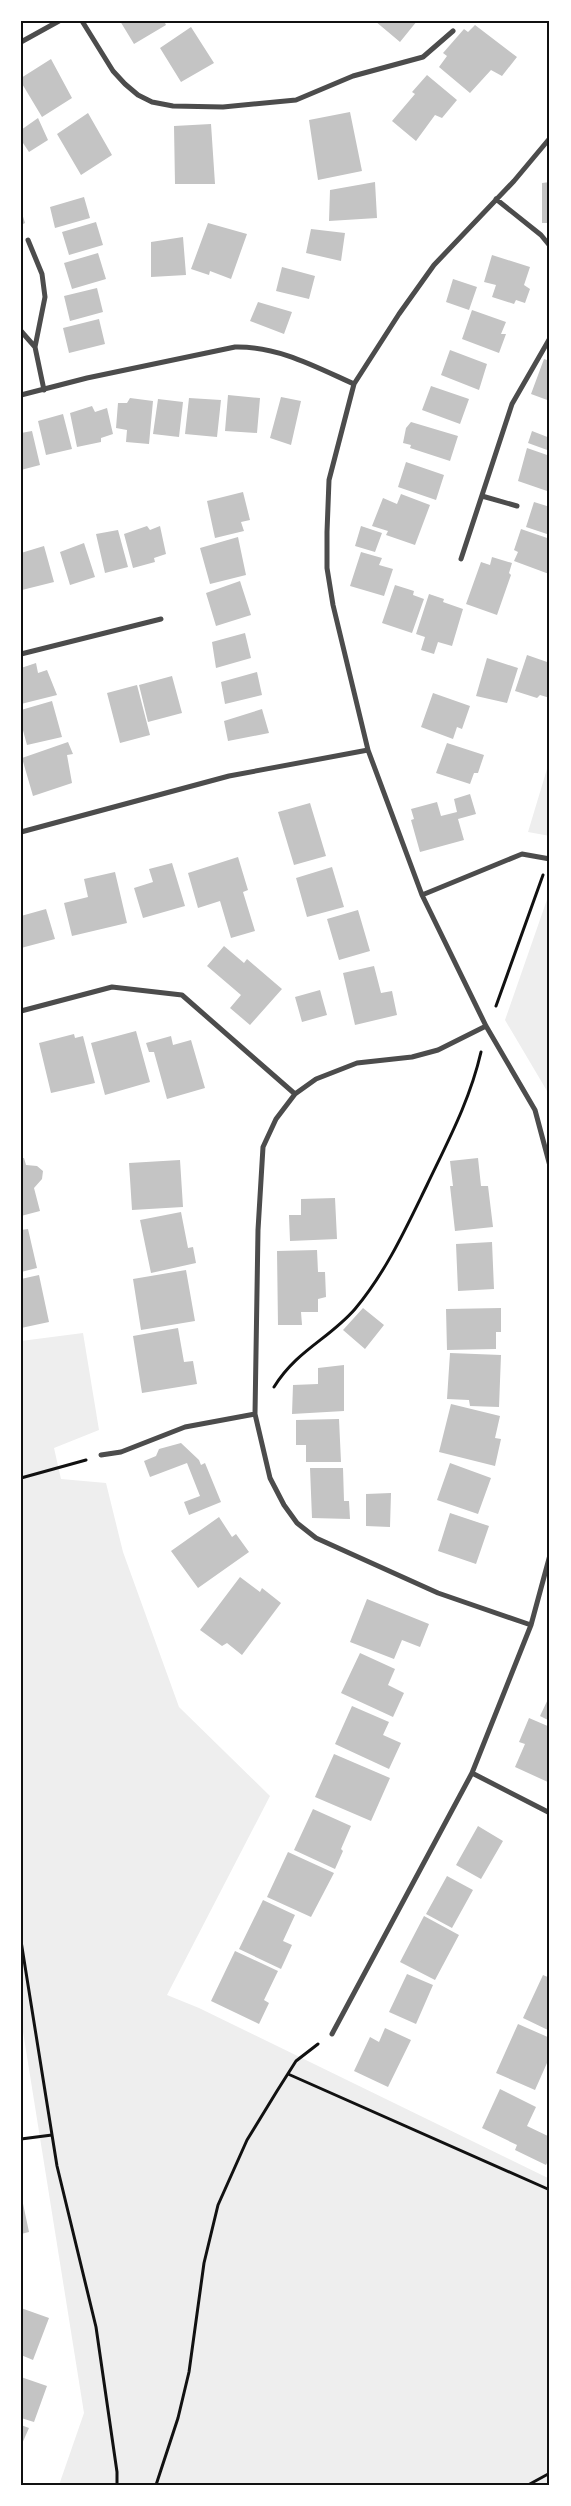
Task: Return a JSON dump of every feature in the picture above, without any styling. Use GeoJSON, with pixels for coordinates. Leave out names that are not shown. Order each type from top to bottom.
{"type":"FeatureCollection","features":[{"type":"Feature","properties":{"kind":"street"},"geometry":{"type":"LineString","coordinates":[[21,42],[59,21]]}},
{"type":"Feature","properties":{"kind":"street"},"geometry":{"type":"LineString","coordinates":[[82,21],[113,71],[125,84],[138,95],[152,102],[173,106],[223,107],[296,100],[353,76],[424,57],[453,31]]}},
{"type":"Feature","properties":{"kind":"street"},"geometry":{"type":"LineString","coordinates":[[550,138],[434,265],[399,314],[354,384],[329,480],[327,568],[340,644],[368,750],[422,895],[486,1026],[535,1110],[550,1166]]}},
{"type":"Feature","properties":{"kind":"street"},"geometry":{"type":"LineString","coordinates":[[496,199],[541,236],[550,246]]}},
{"type":"Feature","properties":{"kind":"street"},"geometry":{"type":"LineString","coordinates":[[28,240],[42,274],[45,297],[35,347],[44,390]]}},
{"type":"Feature","properties":{"kind":"street"},"geometry":{"type":"LineString","coordinates":[[21,331],[35,347]]}},
{"type":"Feature","properties":{"kind":"street"},"geometry":{"type":"LineString","coordinates":[[461,559],[512,404],[550,338]]}},
{"type":"Feature","properties":{"kind":"street"},"geometry":{"type":"LineString","coordinates":[[21,396],[235,347],[248,346],[279,352],[354,384]]}},
{"type":"Feature","properties":{"kind":"street"},"geometry":{"type":"LineString","coordinates":[[482,496],[517,506]]}},
{"type":"Feature","properties":{"kind":"street"},"geometry":{"type":"LineString","coordinates":[[21,654],[161,619]]}},
{"type":"Feature","properties":{"kind":"street"},"geometry":{"type":"LineString","coordinates":[[21,832],[223,778],[368,750]]}},
{"type":"Feature","properties":{"kind":"street"},"geometry":{"type":"LineString","coordinates":[[422,895],[522,854],[550,859]]}},
{"type":"Feature","properties":{"kind":"street"},"geometry":{"type":"LineString","coordinates":[[21,1011],[112,987],[182,995],[295,1094]]}},
{"type":"Feature","properties":{"kind":"street"},"geometry":{"type":"LineString","coordinates":[[486,1026],[438,1050],[412,1057],[357,1063],[316,1079],[295,1094],[276,1119],[262,1147],[258,1230],[255,1414],[270,1478],[284,1505],[297,1523],[316,1538],[438,1593],[531,1625]]}},
{"type":"Feature","properties":{"kind":"street"},"geometry":{"type":"LineString","coordinates":[[101,1455],[120,1452],[185,1427],[255,1414]]}},
{"type":"Feature","properties":{"kind":"street"},"geometry":{"type":"LineString","coordinates":[[332,2034],[472,1773],[531,1625],[550,1555]]}},
{"type":"Feature","properties":{"kind":"street"},"geometry":{"type":"LineString","coordinates":[[472,1773],[550,1813]]}},
{"type":"Feature","properties":{"kind":"path"},"geometry":{"type":"LineString","coordinates":[[255,1414],[285,1369],[354,1310],[390,1259],[470,1094],[486,1026],[550,859]]}},
{"type":"Feature","properties":{"kind":"path"},"geometry":{"type":"LineString","coordinates":[[21,1478],[101,1455]]}},
{"type":"Feature","properties":{"kind":"path"},"geometry":{"type":"LineString","coordinates":[[21,1941],[56,2166],[96,2327],[117,2472],[117,2485]]}},
{"type":"Feature","properties":{"kind":"path"},"geometry":{"type":"LineString","coordinates":[[156,2485],[178,2418],[189,2372],[204,2263],[218,2205],[247,2140],[296,2061],[332,2034]]}},
{"type":"Feature","properties":{"kind":"path"},"geometry":{"type":"LineString","coordinates":[[288,2074],[550,2190]]}},
{"type":"Feature","properties":{"kind":"path"},"geometry":{"type":"LineString","coordinates":[[21,2139],[52,2135]]}},
{"type":"Feature","properties":{"kind":"path"},"geometry":{"type":"LineString","coordinates":[[528,2485],[550,2473]]}},
{"type":"Feature","properties":{"kind":"shaded area"},"geometry":{"type":"Polygon","coordinates":[[[550,759],[550,836],[528,832],[550,759]]]}},
{"type":"Feature","properties":{"kind":"shaded area"},"geometry":{"type":"Polygon","coordinates":[[[550,891],[550,1096],[505,1020],[550,891]]]}},
{"type":"Feature","properties":{"kind":"shaded area"},"geometry":{"type":"Polygon","coordinates":[[[83,1333],[99,1430],[54,1448],[61,1479],[106,1483],[123,1552],[179,1707],[270,1796],[167,1995],[199,2008],[550,2179],[550,2485],[59,2485],[84,2413],[21,2019],[21,1341],[83,1333]]]}},
{"type":"Feature","properties":{"kind":"building"},"geometry":{"type":"Polygon","coordinates":[[[120,21],[164,21],[166,25],[134,44],[120,21]]]}},
{"type":"Feature","properties":{"kind":"building"},"geometry":{"type":"Polygon","coordinates":[[[375,21],[417,21],[400,42],[375,21]]]}},
{"type":"Feature","properties":{"kind":"building"},"geometry":{"type":"Polygon","coordinates":[[[475,25],[517,57],[502,76],[491,70],[470,93],[439,67],[447,56],[443,53],[464,29],[468,32],[475,25]]]}},
{"type":"Feature","properties":{"kind":"building"},"geometry":{"type":"Polygon","coordinates":[[[191,27],[214,63],[181,82],[160,48],[191,27]]]}},
{"type":"Feature","properties":{"kind":"building"},"geometry":{"type":"Polygon","coordinates":[[[51,59],[72,98],[42,117],[21,82],[21,78],[51,59]]]}},
{"type":"Feature","properties":{"kind":"building"},"geometry":{"type":"Polygon","coordinates":[[[427,75],[457,100],[442,118],[435,115],[416,141],[392,121],[415,94],[412,92],[427,75]]]}},
{"type":"Feature","properties":{"kind":"building"},"geometry":{"type":"Polygon","coordinates":[[[350,112],[362,171],[318,180],[309,120],[350,112]]]}},
{"type":"Feature","properties":{"kind":"building"},"geometry":{"type":"Polygon","coordinates":[[[88,113],[112,155],[81,175],[57,134],[88,113]]]}},
{"type":"Feature","properties":{"kind":"building"},"geometry":{"type":"Polygon","coordinates":[[[38,118],[48,140],[29,152],[21,140],[21,130],[38,118]]]}},
{"type":"Feature","properties":{"kind":"building"},"geometry":{"type":"Polygon","coordinates":[[[211,124],[215,184],[175,184],[174,126],[211,124]]]}},
{"type":"Feature","properties":{"kind":"building"},"geometry":{"type":"Polygon","coordinates":[[[375,182],[377,218],[329,221],[330,190],[375,182]]]}},
{"type":"Feature","properties":{"kind":"building"},"geometry":{"type":"Polygon","coordinates":[[[550,182],[550,223],[542,223],[542,183],[550,182]]]}},
{"type":"Feature","properties":{"kind":"building"},"geometry":{"type":"Polygon","coordinates":[[[84,197],[90,218],[55,228],[50,207],[84,197]]]}},
{"type":"Feature","properties":{"kind":"building"},"geometry":{"type":"Polygon","coordinates":[[[21,210],[25,223],[21,225],[21,210]]]}},
{"type":"Feature","properties":{"kind":"building"},"geometry":{"type":"Polygon","coordinates":[[[96,222],[103,245],[69,255],[62,232],[96,222]]]}},
{"type":"Feature","properties":{"kind":"building"},"geometry":{"type":"Polygon","coordinates":[[[208,223],[247,234],[231,279],[210,271],[209,275],[191,269],[208,223]]]}},
{"type":"Feature","properties":{"kind":"building"},"geometry":{"type":"Polygon","coordinates":[[[311,229],[345,233],[341,261],[306,253],[311,229]]]}},
{"type":"Feature","properties":{"kind":"building"},"geometry":{"type":"Polygon","coordinates":[[[183,237],[186,275],[151,277],[151,242],[183,237]]]}},
{"type":"Feature","properties":{"kind":"building"},"geometry":{"type":"Polygon","coordinates":[[[98,253],[106,279],[72,289],[64,263],[98,253]]]}},
{"type":"Feature","properties":{"kind":"building"},"geometry":{"type":"Polygon","coordinates":[[[492,255],[530,267],[524,285],[530,289],[525,303],[516,300],[514,304],[492,297],[496,285],[484,282],[492,255]]]}},
{"type":"Feature","properties":{"kind":"building"},"geometry":{"type":"Polygon","coordinates":[[[282,267],[315,276],[309,299],[276,291],[282,267]]]}},
{"type":"Feature","properties":{"kind":"building"},"geometry":{"type":"Polygon","coordinates":[[[453,279],[477,287],[469,310],[446,302],[453,279]]]}},
{"type":"Feature","properties":{"kind":"building"},"geometry":{"type":"Polygon","coordinates":[[[97,288],[103,312],[70,321],[64,296],[97,288]]]}},
{"type":"Feature","properties":{"kind":"building"},"geometry":{"type":"Polygon","coordinates":[[[258,302],[292,312],[284,334],[250,321],[258,302]]]}},
{"type":"Feature","properties":{"kind":"building"},"geometry":{"type":"Polygon","coordinates":[[[472,310],[506,322],[501,334],[506,334],[499,353],[462,339],[472,310]]]}},
{"type":"Feature","properties":{"kind":"building"},"geometry":{"type":"Polygon","coordinates":[[[99,319],[105,344],[69,353],[63,328],[99,319]]]}},
{"type":"Feature","properties":{"kind":"building"},"geometry":{"type":"Polygon","coordinates":[[[450,350],[487,364],[479,390],[441,375],[450,350]]]}},
{"type":"Feature","properties":{"kind":"building"},"geometry":{"type":"Polygon","coordinates":[[[544,359],[550,361],[550,401],[531,394],[544,359]]]}},
{"type":"Feature","properties":{"kind":"building"},"geometry":{"type":"Polygon","coordinates":[[[431,386],[469,399],[460,424],[422,410],[431,386]]]}},
{"type":"Feature","properties":{"kind":"building"},"geometry":{"type":"Polygon","coordinates":[[[228,395],[260,398],[257,433],[225,431],[228,395]]]}},
{"type":"Feature","properties":{"kind":"building"},"geometry":{"type":"Polygon","coordinates":[[[281,397],[301,401],[291,445],[270,438],[281,397]]]}},
{"type":"Feature","properties":{"kind":"building"},"geometry":{"type":"Polygon","coordinates":[[[130,398],[153,401],[149,444],[126,442],[127,430],[116,428],[118,403],[127,403],[130,398]]]}},
{"type":"Feature","properties":{"kind":"building"},"geometry":{"type":"Polygon","coordinates":[[[189,398],[221,400],[217,437],[185,434],[189,398]]]}},
{"type":"Feature","properties":{"kind":"building"},"geometry":{"type":"Polygon","coordinates":[[[158,399],[183,402],[179,437],[153,434],[158,399]]]}},
{"type":"Feature","properties":{"kind":"building"},"geometry":{"type":"Polygon","coordinates":[[[92,406],[95,412],[107,408],[113,434],[101,438],[101,442],[77,447],[70,413],[92,406]]]}},
{"type":"Feature","properties":{"kind":"building"},"geometry":{"type":"Polygon","coordinates":[[[63,414],[72,449],[46,455],[38,421],[63,414]]]}},
{"type":"Feature","properties":{"kind":"building"},"geometry":{"type":"Polygon","coordinates":[[[411,422],[458,436],[450,461],[410,448],[411,445],[403,443],[406,428],[411,422]]]}},
{"type":"Feature","properties":{"kind":"building"},"geometry":{"type":"Polygon","coordinates":[[[32,431],[40,465],[21,470],[21,433],[32,431]]]}},
{"type":"Feature","properties":{"kind":"building"},"geometry":{"type":"Polygon","coordinates":[[[532,431],[550,438],[550,451],[528,443],[532,431]]]}},
{"type":"Feature","properties":{"kind":"building"},"geometry":{"type":"Polygon","coordinates":[[[527,448],[550,456],[550,492],[518,481],[527,448]]]}},
{"type":"Feature","properties":{"kind":"building"},"geometry":{"type":"Polygon","coordinates":[[[406,462],[444,475],[436,500],[398,487],[406,462]]]}},
{"type":"Feature","properties":{"kind":"building"},"geometry":{"type":"Polygon","coordinates":[[[243,492],[250,520],[241,522],[244,531],[215,538],[207,501],[243,492]]]}},
{"type":"Feature","properties":{"kind":"building"},"geometry":{"type":"Polygon","coordinates":[[[401,494],[430,505],[415,545],[386,535],[388,531],[372,526],[383,498],[397,504],[401,494]]]}},
{"type":"Feature","properties":{"kind":"building"},"geometry":{"type":"Polygon","coordinates":[[[534,502],[550,507],[550,535],[526,527],[534,502]]]}},
{"type":"Feature","properties":{"kind":"building"},"geometry":{"type":"Polygon","coordinates":[[[147,526],[150,530],[160,526],[166,554],[154,558],[155,562],[133,568],[124,534],[147,526]]]}},
{"type":"Feature","properties":{"kind":"building"},"geometry":{"type":"Polygon","coordinates":[[[361,526],[382,533],[375,552],[355,546],[361,526]]]}},
{"type":"Feature","properties":{"kind":"building"},"geometry":{"type":"Polygon","coordinates":[[[521,529],[550,539],[549,574],[514,561],[518,552],[514,550],[521,529]]]}},
{"type":"Feature","properties":{"kind":"building"},"geometry":{"type":"Polygon","coordinates":[[[118,530],[128,567],[105,573],[96,534],[118,530]]]}},
{"type":"Feature","properties":{"kind":"building"},"geometry":{"type":"Polygon","coordinates":[[[238,537],[246,575],[210,584],[200,548],[238,537]]]}},
{"type":"Feature","properties":{"kind":"building"},"geometry":{"type":"Polygon","coordinates":[[[84,543],[95,577],[70,585],[60,552],[84,543]]]}},
{"type":"Feature","properties":{"kind":"building"},"geometry":{"type":"Polygon","coordinates":[[[44,546],[54,582],[22,590],[21,553],[44,546]]]}},
{"type":"Feature","properties":{"kind":"building"},"geometry":{"type":"Polygon","coordinates":[[[361,552],[382,558],[379,565],[393,569],[384,596],[350,586],[361,552]]]}},
{"type":"Feature","properties":{"kind":"building"},"geometry":{"type":"Polygon","coordinates":[[[492,557],[512,563],[509,573],[511,575],[497,615],[466,604],[481,562],[490,565],[492,557]]]}},
{"type":"Feature","properties":{"kind":"building"},"geometry":{"type":"Polygon","coordinates":[[[240,581],[251,615],[216,626],[206,593],[240,581]]]}},
{"type":"Feature","properties":{"kind":"building"},"geometry":{"type":"Polygon","coordinates":[[[395,585],[414,591],[413,595],[424,599],[412,633],[382,623],[395,585]]]}},
{"type":"Feature","properties":{"kind":"building"},"geometry":{"type":"Polygon","coordinates":[[[429,594],[444,599],[443,602],[463,609],[452,646],[438,642],[434,654],[421,650],[425,637],[416,634],[429,594]]]}},
{"type":"Feature","properties":{"kind":"building"},"geometry":{"type":"Polygon","coordinates":[[[245,633],[251,658],[216,668],[212,642],[245,633]]]}},
{"type":"Feature","properties":{"kind":"building"},"geometry":{"type":"Polygon","coordinates":[[[527,655],[550,663],[550,698],[540,695],[537,698],[515,691],[527,655]]]}},
{"type":"Feature","properties":{"kind":"building"},"geometry":{"type":"Polygon","coordinates":[[[487,658],[518,668],[507,703],[476,696],[487,658]]]}},
{"type":"Feature","properties":{"kind":"building"},"geometry":{"type":"Polygon","coordinates":[[[36,663],[38,673],[47,670],[57,695],[21,704],[21,668],[36,663]]]}},
{"type":"Feature","properties":{"kind":"building"},"geometry":{"type":"Polygon","coordinates":[[[257,672],[262,695],[225,704],[221,682],[257,672]]]}},
{"type":"Feature","properties":{"kind":"building"},"geometry":{"type":"Polygon","coordinates":[[[172,676],[182,713],[148,722],[139,685],[172,676]]]}},
{"type":"Feature","properties":{"kind":"building"},"geometry":{"type":"Polygon","coordinates":[[[137,685],[150,735],[120,743],[107,693],[137,685]]]}},
{"type":"Feature","properties":{"kind":"building"},"geometry":{"type":"Polygon","coordinates":[[[433,693],[470,706],[462,729],[457,727],[453,739],[421,727],[433,693]]]}},
{"type":"Feature","properties":{"kind":"building"},"geometry":{"type":"Polygon","coordinates":[[[52,701],[62,737],[27,745],[21,723],[21,710],[52,701]]]}},
{"type":"Feature","properties":{"kind":"building"},"geometry":{"type":"Polygon","coordinates":[[[262,709],[269,733],[228,741],[224,721],[262,709]]]}},
{"type":"Feature","properties":{"kind":"building"},"geometry":{"type":"Polygon","coordinates":[[[68,742],[73,754],[67,755],[72,783],[33,796],[22,758],[68,742]]]}},
{"type":"Feature","properties":{"kind":"building"},"geometry":{"type":"Polygon","coordinates":[[[447,743],[484,755],[478,773],[474,773],[470,784],[436,773],[447,743]]]}},
{"type":"Feature","properties":{"kind":"building"},"geometry":{"type":"Polygon","coordinates":[[[470,794],[476,814],[458,819],[464,840],[420,852],[411,820],[414,819],[411,809],[437,802],[441,816],[457,812],[454,799],[470,794]]]}},
{"type":"Feature","properties":{"kind":"building"},"geometry":{"type":"Polygon","coordinates":[[[310,803],[326,856],[294,865],[278,812],[310,803]]]}},
{"type":"Feature","properties":{"kind":"building"},"geometry":{"type":"Polygon","coordinates":[[[238,857],[248,890],[243,892],[255,931],[231,938],[220,901],[198,908],[188,873],[238,857]]]}},
{"type":"Feature","properties":{"kind":"building"},"geometry":{"type":"Polygon","coordinates":[[[172,863],[185,906],[143,918],[134,888],[153,882],[149,869],[172,863]]]}},
{"type":"Feature","properties":{"kind":"building"},"geometry":{"type":"Polygon","coordinates":[[[332,867],[344,907],[307,917],[296,878],[332,867]]]}},
{"type":"Feature","properties":{"kind":"building"},"geometry":{"type":"Polygon","coordinates":[[[115,872],[127,923],[72,936],[64,903],[88,897],[84,879],[115,872]]]}},
{"type":"Feature","properties":{"kind":"building"},"geometry":{"type":"Polygon","coordinates":[[[46,909],[55,939],[21,948],[21,916],[46,909]]]}},
{"type":"Feature","properties":{"kind":"building"},"geometry":{"type":"Polygon","coordinates":[[[358,910],[370,951],[339,960],[327,919],[358,910]]]}},
{"type":"Feature","properties":{"kind":"building"},"geometry":{"type":"Polygon","coordinates":[[[224,946],[244,963],[247,959],[282,989],[250,1025],[230,1008],[241,995],[207,966],[224,946]]]}},
{"type":"Feature","properties":{"kind":"building"},"geometry":{"type":"Polygon","coordinates":[[[374,966],[381,993],[392,991],[397,1015],[355,1025],[343,973],[374,966]]]}},
{"type":"Feature","properties":{"kind":"building"},"geometry":{"type":"Polygon","coordinates":[[[320,990],[327,1015],[302,1022],[295,997],[320,990]]]}},
{"type":"Feature","properties":{"kind":"building"},"geometry":{"type":"Polygon","coordinates":[[[136,1031],[150,1082],[105,1095],[91,1043],[136,1031]]]}},
{"type":"Feature","properties":{"kind":"building"},"geometry":{"type":"Polygon","coordinates":[[[74,1034],[75,1038],[83,1036],[95,1083],[51,1093],[39,1043],[74,1034]]]}},
{"type":"Feature","properties":{"kind":"building"},"geometry":{"type":"Polygon","coordinates":[[[171,1036],[173,1045],[191,1040],[205,1088],[167,1099],[154,1052],[149,1052],[146,1043],[171,1036]]]}},
{"type":"Feature","properties":{"kind":"building"},"geometry":{"type":"Polygon","coordinates":[[[21,1158],[24,1158],[26,1165],[37,1166],[43,1171],[42,1179],[34,1188],[40,1211],[21,1216],[21,1158]]]}},
{"type":"Feature","properties":{"kind":"building"},"geometry":{"type":"Polygon","coordinates":[[[478,1158],[481,1186],[488,1186],[493,1227],[455,1231],[450,1186],[453,1186],[450,1161],[478,1158]]]}},
{"type":"Feature","properties":{"kind":"building"},"geometry":{"type":"Polygon","coordinates":[[[180,1160],[183,1207],[132,1210],[129,1163],[180,1160]]]}},
{"type":"Feature","properties":{"kind":"building"},"geometry":{"type":"Polygon","coordinates":[[[335,1198],[337,1239],[290,1241],[289,1215],[301,1215],[301,1199],[335,1198]]]}},
{"type":"Feature","properties":{"kind":"building"},"geometry":{"type":"Polygon","coordinates":[[[181,1212],[188,1248],[193,1247],[196,1263],[151,1273],[140,1220],[181,1212]]]}},
{"type":"Feature","properties":{"kind":"building"},"geometry":{"type":"Polygon","coordinates":[[[28,1229],[37,1268],[21,1272],[21,1230],[28,1229]]]}},
{"type":"Feature","properties":{"kind":"building"},"geometry":{"type":"Polygon","coordinates":[[[492,1242],[494,1289],[458,1291],[456,1244],[492,1242]]]}},
{"type":"Feature","properties":{"kind":"building"},"geometry":{"type":"Polygon","coordinates":[[[317,1250],[318,1272],[325,1272],[326,1297],[318,1299],[318,1312],[301,1312],[302,1325],[278,1325],[277,1251],[317,1250]]]}},
{"type":"Feature","properties":{"kind":"building"},"geometry":{"type":"Polygon","coordinates":[[[186,1270],[195,1321],[141,1330],[133,1279],[186,1270]]]}},
{"type":"Feature","properties":{"kind":"building"},"geometry":{"type":"Polygon","coordinates":[[[39,1275],[49,1322],[21,1328],[21,1279],[39,1275]]]}},
{"type":"Feature","properties":{"kind":"building"},"geometry":{"type":"Polygon","coordinates":[[[363,1308],[384,1325],[365,1349],[343,1330],[363,1308]]]}},
{"type":"Feature","properties":{"kind":"building"},"geometry":{"type":"Polygon","coordinates":[[[501,1308],[501,1332],[496,1332],[496,1349],[447,1350],[446,1309],[501,1308]]]}},
{"type":"Feature","properties":{"kind":"building"},"geometry":{"type":"Polygon","coordinates":[[[178,1328],[184,1362],[193,1361],[197,1384],[142,1393],[133,1336],[178,1328]]]}},
{"type":"Feature","properties":{"kind":"building"},"geometry":{"type":"Polygon","coordinates":[[[450,1353],[501,1355],[499,1407],[470,1406],[469,1400],[447,1399],[450,1353]]]}},
{"type":"Feature","properties":{"kind":"building"},"geometry":{"type":"Polygon","coordinates":[[[344,1365],[344,1411],[292,1414],[293,1385],[318,1384],[318,1368],[344,1365]]]}},
{"type":"Feature","properties":{"kind":"building"},"geometry":{"type":"Polygon","coordinates":[[[451,1404],[500,1416],[495,1438],[501,1439],[495,1466],[439,1452],[451,1404]]]}},
{"type":"Feature","properties":{"kind":"building"},"geometry":{"type":"Polygon","coordinates":[[[339,1419],[341,1462],[306,1462],[306,1445],[296,1445],[296,1420],[339,1419]]]}},
{"type":"Feature","properties":{"kind":"building"},"geometry":{"type":"Polygon","coordinates":[[[181,1443],[199,1460],[201,1465],[205,1463],[221,1502],[189,1515],[184,1502],[200,1496],[187,1463],[150,1477],[144,1461],[156,1456],[159,1449],[181,1443]]]}},
{"type":"Feature","properties":{"kind":"building"},"geometry":{"type":"Polygon","coordinates":[[[450,1463],[491,1478],[478,1514],[437,1500],[450,1463]]]}},
{"type":"Feature","properties":{"kind":"building"},"geometry":{"type":"Polygon","coordinates":[[[310,1468],[343,1468],[344,1501],[349,1501],[350,1519],[312,1518],[310,1468]]]}},
{"type":"Feature","properties":{"kind":"building"},"geometry":{"type":"Polygon","coordinates":[[[391,1493],[390,1527],[366,1526],[366,1494],[391,1493]]]}},
{"type":"Feature","properties":{"kind":"building"},"geometry":{"type":"Polygon","coordinates":[[[450,1513],[489,1526],[476,1564],[438,1551],[450,1513]]]}},
{"type":"Feature","properties":{"kind":"building"},"geometry":{"type":"Polygon","coordinates":[[[219,1517],[232,1537],[236,1534],[249,1552],[198,1588],[171,1551],[219,1517]]]}},
{"type":"Feature","properties":{"kind":"building"},"geometry":{"type":"Polygon","coordinates":[[[240,1577],[260,1592],[262,1588],[281,1603],[242,1655],[227,1643],[222,1646],[200,1630],[240,1577]]]}},
{"type":"Feature","properties":{"kind":"building"},"geometry":{"type":"Polygon","coordinates":[[[367,1599],[429,1624],[420,1647],[402,1640],[394,1659],[350,1642],[367,1599]]]}},
{"type":"Feature","properties":{"kind":"building"},"geometry":{"type":"Polygon","coordinates":[[[360,1653],[395,1669],[388,1685],[404,1693],[393,1717],[341,1693],[360,1653]]]}},
{"type":"Feature","properties":{"kind":"building"},"geometry":{"type":"Polygon","coordinates":[[[550,1695],[550,1721],[540,1716],[550,1695]]]}},
{"type":"Feature","properties":{"kind":"building"},"geometry":{"type":"Polygon","coordinates":[[[352,1706],[389,1722],[383,1735],[401,1743],[389,1769],[335,1744],[352,1706]]]}},
{"type":"Feature","properties":{"kind":"building"},"geometry":{"type":"Polygon","coordinates":[[[529,1718],[550,1727],[550,1783],[515,1767],[525,1744],[519,1742],[529,1718]]]}},
{"type":"Feature","properties":{"kind":"building"},"geometry":{"type":"Polygon","coordinates":[[[334,1754],[390,1778],[371,1821],[315,1797],[334,1754]]]}},
{"type":"Feature","properties":{"kind":"building"},"geometry":{"type":"Polygon","coordinates":[[[313,1809],[351,1826],[335,1869],[294,1850],[313,1809]]]}},
{"type":"Feature","properties":{"kind":"building"},"geometry":{"type":"Polygon","coordinates":[[[478,1826],[503,1841],[481,1879],[456,1865],[478,1826]]]}},
{"type":"Feature","properties":{"kind":"building"},"geometry":{"type":"Polygon","coordinates":[[[288,1852],[334,1873],[311,1917],[267,1897],[288,1852]]]}},
{"type":"Feature","properties":{"kind":"building"},"geometry":{"type":"Polygon","coordinates":[[[447,1876],[473,1890],[452,1928],[426,1914],[447,1876]]]}},
{"type":"Feature","properties":{"kind":"building"},"geometry":{"type":"Polygon","coordinates":[[[263,1900],[295,1915],[283,1941],[292,1945],[281,1969],[239,1949],[263,1900]]]}},
{"type":"Feature","properties":{"kind":"building"},"geometry":{"type":"Polygon","coordinates":[[[424,1916],[459,1935],[435,1980],[400,1962],[424,1916]]]}},
{"type":"Feature","properties":{"kind":"building"},"geometry":{"type":"Polygon","coordinates":[[[235,1951],[278,1971],[264,2000],[269,2003],[259,2024],[211,2001],[235,1951]]]}},
{"type":"Feature","properties":{"kind":"building"},"geometry":{"type":"Polygon","coordinates":[[[407,1974],[433,1985],[416,2024],[389,2012],[407,1974]]]}},
{"type":"Feature","properties":{"kind":"building"},"geometry":{"type":"Polygon","coordinates":[[[543,1975],[550,1978],[550,2031],[523,2018],[543,1975]]]}},
{"type":"Feature","properties":{"kind":"building"},"geometry":{"type":"Polygon","coordinates":[[[518,2024],[550,2038],[550,2064],[547,2063],[535,2090],[496,2073],[518,2024]]]}},
{"type":"Feature","properties":{"kind":"building"},"geometry":{"type":"Polygon","coordinates":[[[385,2028],[411,2040],[388,2087],[354,2071],[370,2037],[379,2042],[385,2028]]]}},
{"type":"Feature","properties":{"kind":"building"},"geometry":{"type":"Polygon","coordinates":[[[500,2089],[536,2107],[527,2126],[550,2137],[550,2157],[546,2165],[515,2150],[517,2145],[482,2128],[500,2089]]]}},
{"type":"Feature","properties":{"kind":"building"},"geometry":{"type":"Polygon","coordinates":[[[21,2194],[29,2232],[21,2234],[21,2194]]]}},
{"type":"Feature","properties":{"kind":"building"},"geometry":{"type":"Polygon","coordinates":[[[21,2308],[49,2318],[33,2360],[21,2355],[21,2308]]]}},
{"type":"Feature","properties":{"kind":"building"},"geometry":{"type":"Polygon","coordinates":[[[21,2377],[47,2386],[34,2422],[21,2418],[21,2377]]]}},
{"type":"Feature","properties":{"kind":"building"},"geometry":{"type":"Polygon","coordinates":[[[21,2425],[29,2428],[21,2446],[21,2425]]]}}]}
